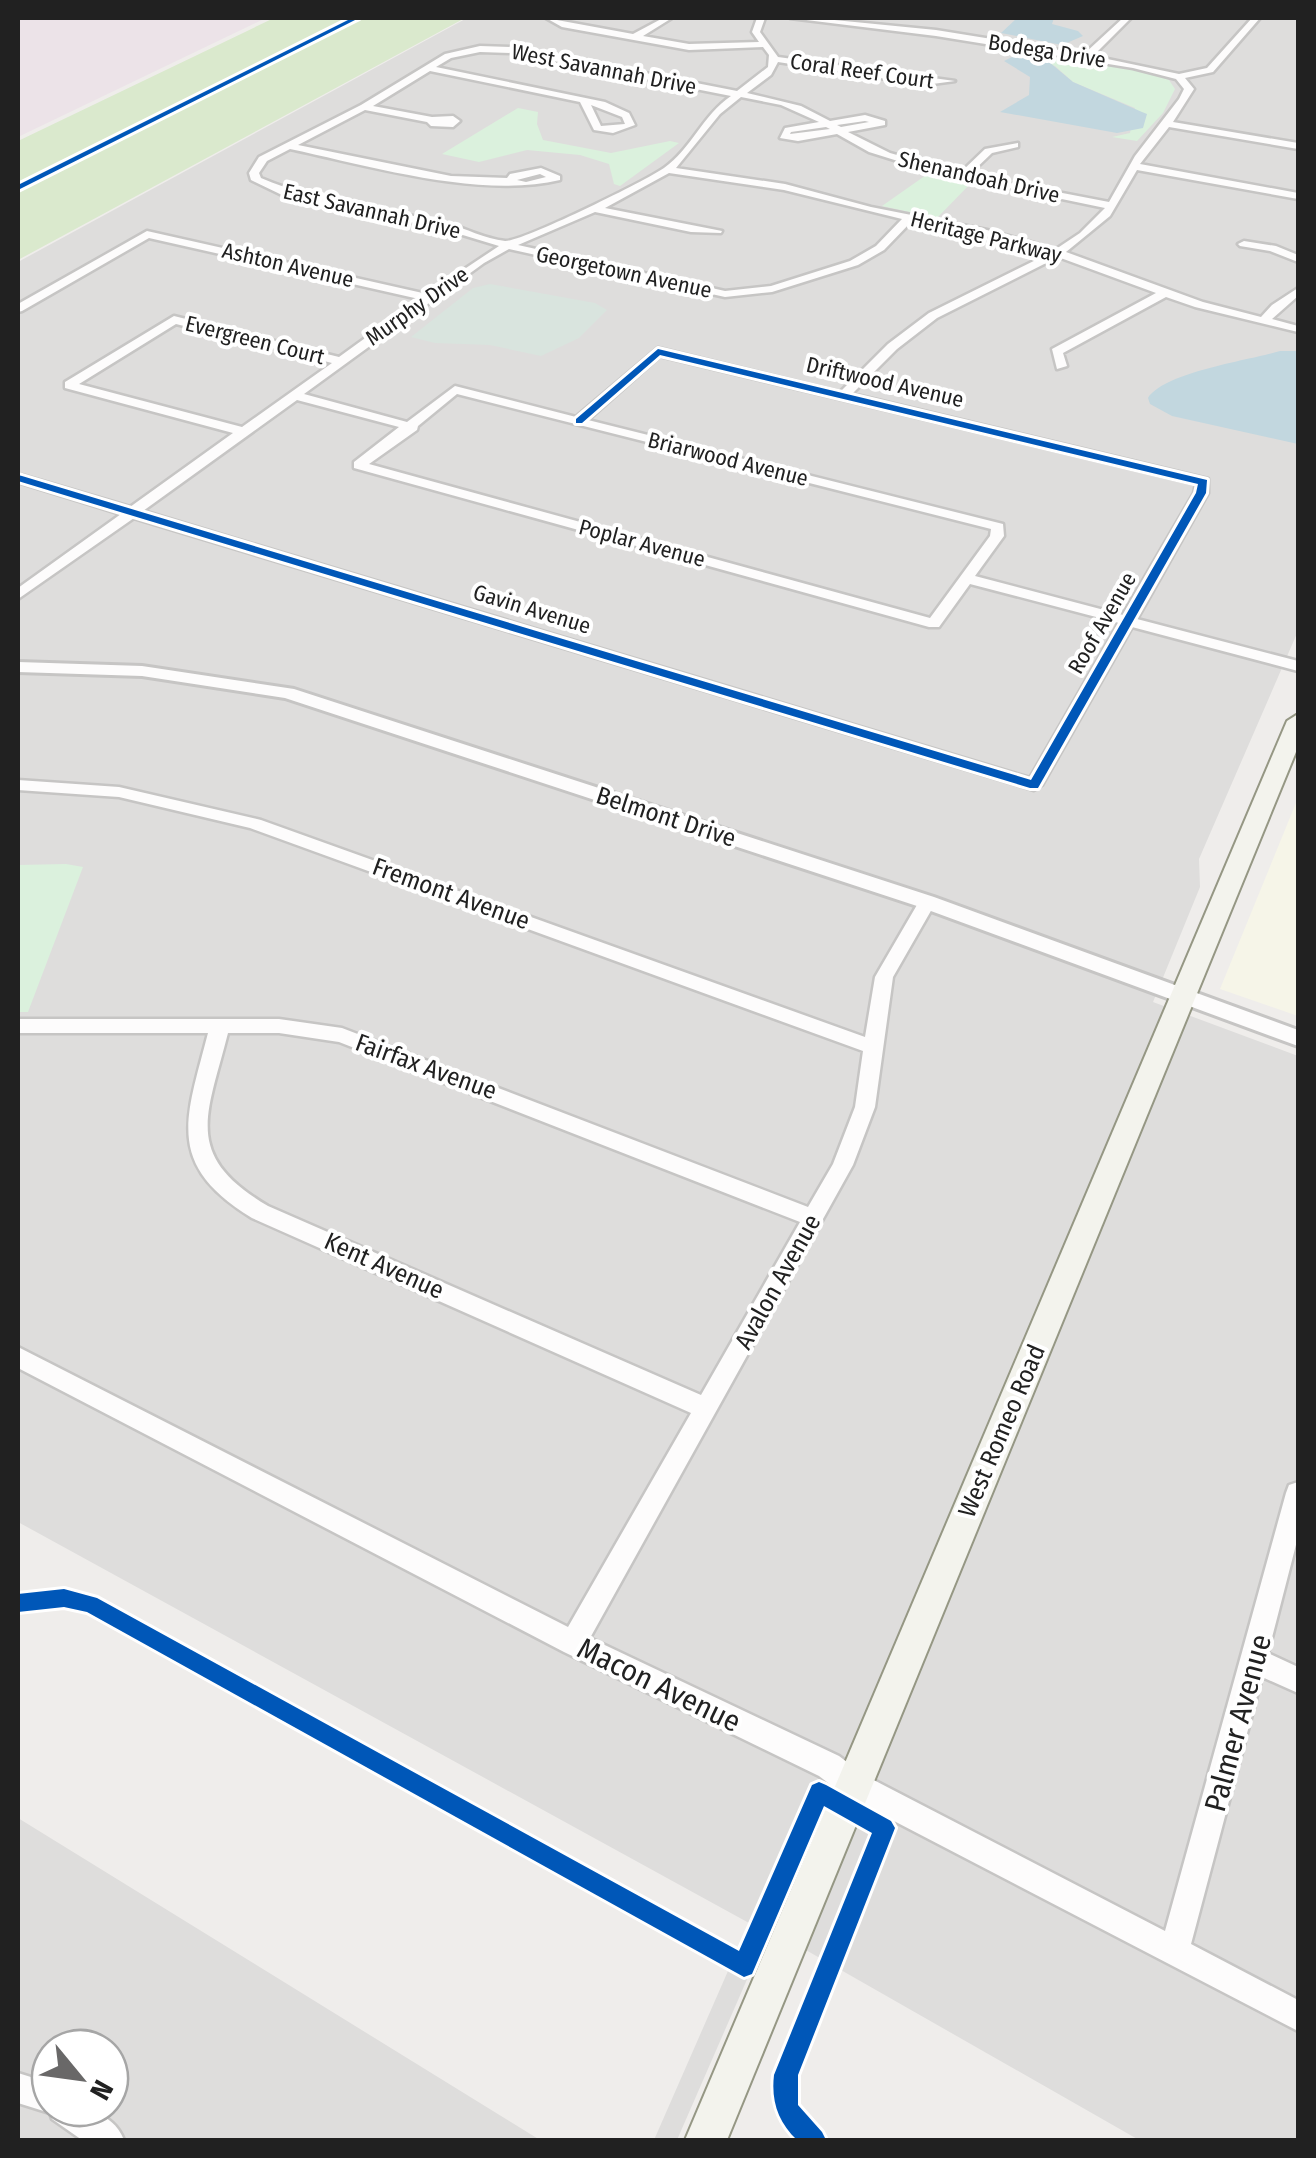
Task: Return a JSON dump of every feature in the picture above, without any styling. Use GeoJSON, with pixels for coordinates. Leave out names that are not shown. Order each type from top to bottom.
{"type":"FeatureCollection","features":[{"type":"Feature","properties":{"kind":"main road","name":"West Romeo Road"},"geometry":{"type":"LineString","coordinates":[[706,2140],[1298,721]]}},
{"type":"Feature","properties":{"kind":"street"},"geometry":{"type":"LineString","coordinates":[[550,18],[562,24],[706,48],[765,44]]}},
{"type":"Feature","properties":{"kind":"street"},"geometry":{"type":"LineString","coordinates":[[634,37],[668,18]]}},
{"type":"Feature","properties":{"kind":"street"},"geometry":{"type":"LineString","coordinates":[[760,18],[756,30],[774,59]]}},
{"type":"Feature","properties":{"kind":"street","name":"Bodega Drive"},"geometry":{"type":"LineString","coordinates":[[794,18],[892,22],[1179,78]]}},
{"type":"Feature","properties":{"kind":"street"},"geometry":{"type":"LineString","coordinates":[[1085,58],[1127,18]]}},
{"type":"Feature","properties":{"kind":"street"},"geometry":{"type":"LineString","coordinates":[[1179,78],[1210,70],[1256,18]]}},
{"type":"Feature","properties":{"kind":"street","name":"West Savannah Drive"},"geometry":{"type":"LineString","coordinates":[[364,107],[462,51],[496,48],[739,94]]}},
{"type":"Feature","properties":{"kind":"street","name":"Coral Reef Court"},"geometry":{"type":"LineString","coordinates":[[774,59],[925,82],[950,82]]}},
{"type":"Feature","properties":{"kind":"street","name":"Murphy Drive"},"geometry":{"type":"LineString","coordinates":[[18,596],[508,244],[595,209],[668,170],[698,142],[720,108],[768,73],[774,59]]}},
{"type":"Feature","properties":{"kind":"street"},"geometry":{"type":"LineString","coordinates":[[428,68],[584,100],[615,108],[626,114],[630,125],[618,130],[596,128],[584,100]]}},
{"type":"Feature","properties":{"kind":"street"},"geometry":{"type":"LineString","coordinates":[[844,396],[918,324],[1056,253],[1091,229],[1113,206],[1134,166],[1170,124],[1188,91],[1188,85],[1179,78]]}},
{"type":"Feature","properties":{"kind":"street","name":"Shenandoah Drive"},"geometry":{"type":"LineString","coordinates":[[739,94],[796,106],[890,157],[1113,206]]}},
{"type":"Feature","properties":{"kind":"street"},"geometry":{"type":"LineString","coordinates":[[364,107],[432,120]]}},
{"type":"Feature","properties":{"kind":"street","name":"East Savannah Drive"},"geometry":{"type":"LineString","coordinates":[[364,107],[256,166],[256,180],[286,193],[445,226],[508,244]]}},
{"type":"Feature","properties":{"kind":"street"},"geometry":{"type":"LineString","coordinates":[[881,120],[875,126],[842,132],[798,138],[783,136],[788,130],[832,123],[881,120]]}},
{"type":"Feature","properties":{"kind":"street"},"geometry":{"type":"LineString","coordinates":[[1170,124],[1296,143]]}},
{"type":"Feature","properties":{"kind":"street"},"geometry":{"type":"LineString","coordinates":[[964,174],[989,151],[1014,145]]}},
{"type":"Feature","properties":{"kind":"street"},"geometry":{"type":"LineString","coordinates":[[289,146],[452,180],[510,181]]}},
{"type":"Feature","properties":{"kind":"street"},"geometry":{"type":"LineString","coordinates":[[1134,166],[1298,196]]}},
{"type":"Feature","properties":{"kind":"street","name":"Heritage Parkway"},"geometry":{"type":"LineString","coordinates":[[668,170],[785,187],[987,234],[1056,253],[1164,294],[1298,330]]}},
{"type":"Feature","properties":{"kind":"street"},"geometry":{"type":"LineString","coordinates":[[595,209],[717,231]]}},
{"type":"Feature","properties":{"kind":"street","name":"Georgetown Avenue"},"geometry":{"type":"LineString","coordinates":[[508,244],[682,287],[741,294],[765,304],[776,302],[780,296],[777,288],[864,258],[909,218]]}},
{"type":"Feature","properties":{"kind":"street","name":"Ashton Avenue"},"geometry":{"type":"LineString","coordinates":[[18,310],[148,234],[428,298]]}},
{"type":"Feature","properties":{"kind":"street"},"geometry":{"type":"LineString","coordinates":[[1244,244],[1272,248],[1298,259]]}},
{"type":"Feature","properties":{"kind":"street"},"geometry":{"type":"LineString","coordinates":[[1263,322],[1283,300],[1298,291]]}},
{"type":"Feature","properties":{"kind":"street"},"geometry":{"type":"LineString","coordinates":[[1062,366],[1056,352],[1164,294]]}},
{"type":"Feature","properties":{"kind":"street","name":"Evergreen Court"},"geometry":{"type":"LineString","coordinates":[[244,432],[69,385],[174,320],[340,361]]}},
{"type":"Feature","properties":{"kind":"street","name":"Driftwood Avenue"},"geometry":{"type":"LineString","coordinates":[[579,421],[658,352],[1203,482]]}},
{"type":"Feature","properties":{"kind":"street","name":"Briarwood Avenue"},"geometry":{"type":"LineString","coordinates":[[412,427],[455,390],[998,528],[997,536],[972,574]]}},
{"type":"Feature","properties":{"kind":"street"},"geometry":{"type":"LineString","coordinates":[[294,395],[412,427]]}},
{"type":"Feature","properties":{"kind":"street","name":"Poplar Avenue"},"geometry":{"type":"LineString","coordinates":[[412,427],[359,465],[934,624],[972,574]]}},
{"type":"Feature","properties":{"kind":"street","name":"Gavin Avenue"},"geometry":{"type":"LineString","coordinates":[[18,478],[1034,784]]}},
{"type":"Feature","properties":{"kind":"street","name":"Roof Avenue"},"geometry":{"type":"LineString","coordinates":[[1034,784],[1202,494],[1203,482]]}},
{"type":"Feature","properties":{"kind":"street"},"geometry":{"type":"LineString","coordinates":[[972,574],[1298,654]]}},
{"type":"Feature","properties":{"kind":"street"},"geometry":{"type":"LineString","coordinates":[[1132,616],[1298,666]]}},
{"type":"Feature","properties":{"kind":"street","name":"Belmont Drive"},"geometry":{"type":"LineString","coordinates":[[18,667],[142,671],[288,693],[927,902],[1298,1038]]}},
{"type":"Feature","properties":{"kind":"street","name":"Fremont Avenue"},"geometry":{"type":"LineString","coordinates":[[18,785],[119,792],[255,824],[874,1047]]}},
{"type":"Feature","properties":{"kind":"street","name":"Avalon Avenue"},"geometry":{"type":"LineString","coordinates":[[572,1643],[814,1218],[856,1134],[865,1107],[884,978],[927,902]]}},
{"type":"Feature","properties":{"kind":"street","name":"Fairfax Avenue"},"geometry":{"type":"LineString","coordinates":[[18,1026],[220,1025],[312,1030],[372,1044],[814,1218]]}},
{"type":"Feature","properties":{"kind":"street","name":"Kent Avenue"},"geometry":{"type":"LineString","coordinates":[[220,1025],[196,1129],[201,1160],[223,1191],[260,1212],[707,1409]]}},
{"type":"Feature","properties":{"kind":"street","name":"Macon Avenue"},"geometry":{"type":"LineString","coordinates":[[18,1357],[572,1643],[829,1766],[854,1785],[1298,2016]]}},
{"type":"Feature","properties":{"kind":"street","name":"Palmer Avenue"},"geometry":{"type":"LineString","coordinates":[[1174,1952],[1256,1660],[1298,1493]]}},
{"type":"Feature","properties":{"kind":"street"},"geometry":{"type":"LineString","coordinates":[[1256,1660],[1298,1680]]}},
{"type":"Feature","properties":{"kind":"shaded area"},"geometry":{"type":"Polygon","coordinates":[[[18,18],[266,18],[18,137],[18,18]]]}},
{"type":"Feature","properties":{"kind":"shaded area"},"geometry":{"type":"Polygon","coordinates":[[[467,18],[1298,18],[1298,631],[1199,859],[1200,887],[1153,1002],[1298,1056],[1298,2140],[1139,2140],[769,1929],[677,2140],[654,2140],[749,1923],[18,1522],[18,262],[467,18]]]}},
{"type":"Feature","properties":{"kind":"shaded area"},"geometry":{"type":"Polygon","coordinates":[[[490,284],[595,303],[607,310],[579,338],[541,356],[490,345],[435,343],[411,337],[473,288],[490,284]]]}},
{"type":"Feature","properties":{"kind":"shaded area"},"geometry":{"type":"Polygon","coordinates":[[[1298,798],[1298,1016],[1220,989],[1298,798]]]}},
{"type":"Feature","properties":{"kind":"shaded area"},"geometry":{"type":"Polygon","coordinates":[[[18,1818],[540,2140],[18,2140],[18,1818]]]}},
{"type":"Feature","properties":{"kind":"green space"},"geometry":{"type":"Polygon","coordinates":[[[274,18],[351,18],[18,184],[18,141],[274,18]]]}},
{"type":"Feature","properties":{"kind":"green space"},"geometry":{"type":"Polygon","coordinates":[[[362,18],[465,18],[18,260],[18,192],[362,18]]]}},
{"type":"Feature","properties":{"kind":"green space"},"geometry":{"type":"Polygon","coordinates":[[[1023,51],[1151,73],[1169,80],[1175,89],[1163,113],[1137,141],[1112,137],[1130,133],[1135,108],[1073,82],[1055,66],[1018,54],[1023,51]]]}},
{"type":"Feature","properties":{"kind":"green space"},"geometry":{"type":"Polygon","coordinates":[[[518,108],[538,112],[537,124],[543,140],[611,153],[670,141],[679,143],[620,186],[614,184],[609,164],[580,155],[527,150],[479,162],[442,154],[518,108]]]}},
{"type":"Feature","properties":{"kind":"green space"},"geometry":{"type":"Polygon","coordinates":[[[929,173],[972,182],[937,218],[882,206],[929,173]]]}},
{"type":"Feature","properties":{"kind":"green space"},"geometry":{"type":"Polygon","coordinates":[[[18,865],[83,867],[28,1012],[18,1012],[18,865]]]}},
{"type":"Feature","properties":{"kind":"water"},"geometry":{"type":"Polygon","coordinates":[[[1017,18],[1054,18],[1052,24],[1083,36],[1062,45],[1001,33],[1017,18]]]}},
{"type":"Feature","properties":{"kind":"water"},"geometry":{"type":"Polygon","coordinates":[[[1018,54],[1049,62],[1073,82],[1147,114],[1143,128],[1117,133],[1000,112],[1029,95],[1030,77],[1004,61],[1018,54]]]}},
{"type":"Feature","properties":{"kind":"water"},"geometry":{"type":"Polygon","coordinates":[[[1280,351],[1298,351],[1298,444],[1172,416],[1150,404],[1148,398],[1171,381],[1280,351]]]}},
{"type":"Feature","properties":{"kind":"cycle path"},"geometry":{"type":"LineString","coordinates":[[18,188],[356,18]]}},
{"type":"Feature","properties":{"kind":"cycle path"},"geometry":{"type":"LineString","coordinates":[[18,478],[1034,785],[1201,493],[1203,482],[658,352],[579,421]]}},
{"type":"Feature","properties":{"kind":"cycle path"},"geometry":{"type":"LineString","coordinates":[[18,1603],[64,1598],[90,1604],[744,1966],[819,1792],[884,1828],[786,2075],[789,2112],[814,2140]]}}]}
